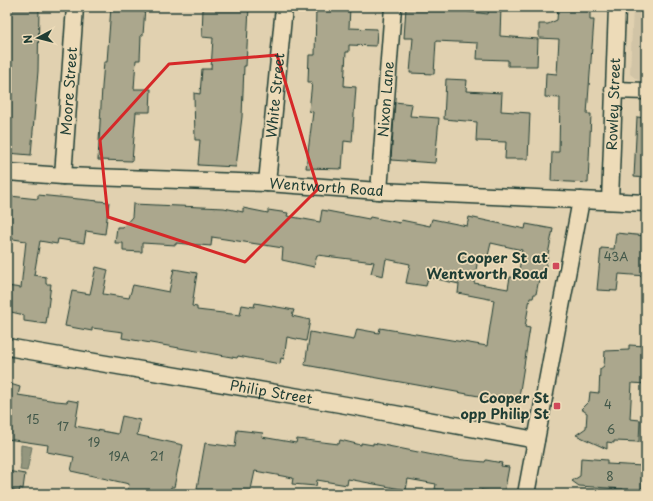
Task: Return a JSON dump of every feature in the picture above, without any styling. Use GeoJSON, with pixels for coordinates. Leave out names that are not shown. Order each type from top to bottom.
{"type":"FeatureCollection","features":[{"type":"Feature","properties":{"kind":"street","name":"Moore Street"},"geometry":{"type":"LineString","coordinates":[[63,176],[75,7]]}},
{"type":"Feature","properties":{"kind":"street","name":"White Street"},"geometry":{"type":"LineString","coordinates":[[267,183],[284,7]]}},
{"type":"Feature","properties":{"kind":"street","name":"Nixon Lane"},"geometry":{"type":"LineString","coordinates":[[379,191],[393,7]]}},
{"type":"Feature","properties":{"kind":"street","name":"Rowley Street"},"geometry":{"type":"LineString","coordinates":[[610,201],[612,90],[617,7]]}},
{"type":"Feature","properties":{"kind":"street"},"geometry":{"type":"LineString","coordinates":[[612,90],[646,91]]}},
{"type":"Feature","properties":{"kind":"street","name":"Wentworth Road"},"geometry":{"type":"LineString","coordinates":[[7,172],[63,176],[267,183],[379,191],[646,203]]}},
{"type":"Feature","properties":{"kind":"street"},"geometry":{"type":"LineString","coordinates":[[526,494],[581,200]]}},
{"type":"Feature","properties":{"kind":"street","name":"Philip Street"},"geometry":{"type":"LineString","coordinates":[[7,347],[339,403],[536,440]]}},
{"type":"Feature","properties":{"kind":"highlighted area"},"geometry":{"type":"Polygon","coordinates":[[[277,55],[318,189],[245,262],[108,217],[100,140],[169,64],[277,55]]]}},
{"type":"Feature","properties":{"kind":"shaded area"},"geometry":{"type":"Polygon","coordinates":[[[633,7],[646,7],[646,81],[639,81],[630,74],[633,7]]]}},
{"type":"Feature","properties":{"kind":"shaded area"},"geometry":{"type":"Polygon","coordinates":[[[21,445],[32,447],[27,471],[20,470],[21,445]]]}},
{"type":"Feature","properties":{"kind":"building"},"geometry":{"type":"Polygon","coordinates":[[[7,7],[39,7],[38,71],[31,155],[7,153],[7,7]]]}},
{"type":"Feature","properties":{"kind":"building"},"geometry":{"type":"Polygon","coordinates":[[[111,7],[145,7],[143,35],[141,35],[140,60],[136,60],[134,89],[151,89],[150,112],[136,112],[132,161],[98,160],[104,62],[107,62],[111,7]]]}},
{"type":"Feature","properties":{"kind":"building"},"geometry":{"type":"Polygon","coordinates":[[[203,7],[249,7],[246,66],[244,66],[242,117],[236,167],[198,165],[200,140],[195,140],[194,93],[200,94],[202,69],[211,69],[213,38],[202,37],[203,7]]]}},
{"type":"Feature","properties":{"kind":"building"},"geometry":{"type":"Polygon","coordinates":[[[316,7],[350,7],[349,28],[377,29],[376,46],[349,45],[349,52],[346,52],[344,86],[356,87],[352,142],[344,141],[342,169],[306,168],[313,112],[309,111],[312,82],[308,82],[309,55],[315,55],[316,7]]]}},
{"type":"Feature","properties":{"kind":"building"},"geometry":{"type":"Polygon","coordinates":[[[406,7],[446,7],[446,9],[488,14],[489,7],[501,7],[500,36],[538,39],[537,66],[508,66],[508,60],[477,59],[478,43],[436,41],[434,74],[410,73],[413,38],[404,38],[406,7]]]}},
{"type":"Feature","properties":{"kind":"building"},"geometry":{"type":"Polygon","coordinates":[[[558,7],[590,7],[590,20],[594,20],[587,114],[591,114],[588,183],[551,181],[552,152],[559,152],[560,98],[545,97],[546,73],[557,74],[559,39],[539,38],[539,24],[548,24],[557,20],[558,7]]]}},
{"type":"Feature","properties":{"kind":"building"},"geometry":{"type":"Polygon","coordinates":[[[446,79],[467,80],[466,91],[502,93],[501,111],[530,113],[528,159],[505,159],[506,142],[476,141],[477,122],[444,119],[446,79]]]}},
{"type":"Feature","properties":{"kind":"building"},"geometry":{"type":"Polygon","coordinates":[[[395,102],[412,104],[410,116],[439,118],[435,163],[391,160],[395,102]]]}},
{"type":"Feature","properties":{"kind":"building"},"geometry":{"type":"Polygon","coordinates":[[[637,117],[646,118],[646,178],[634,177],[637,117]]]}},
{"type":"Feature","properties":{"kind":"building"},"geometry":{"type":"Polygon","coordinates":[[[38,195],[109,202],[105,234],[86,231],[84,243],[58,239],[57,244],[40,241],[34,275],[46,277],[46,284],[51,284],[46,324],[24,321],[24,315],[7,311],[7,286],[21,288],[26,241],[7,238],[7,217],[10,196],[38,199],[38,195]]]}},
{"type":"Feature","properties":{"kind":"building"},"geometry":{"type":"Polygon","coordinates":[[[133,204],[224,208],[243,212],[243,208],[268,213],[268,210],[288,213],[287,216],[320,222],[322,210],[369,219],[370,217],[400,223],[401,220],[430,226],[432,219],[467,226],[469,217],[525,229],[526,224],[553,229],[543,280],[539,279],[536,294],[534,294],[533,298],[530,298],[525,327],[530,328],[518,403],[305,365],[310,332],[354,340],[357,329],[379,333],[380,328],[487,346],[494,300],[458,293],[459,284],[428,277],[426,286],[406,283],[410,264],[386,259],[383,276],[371,273],[374,262],[317,255],[314,267],[282,260],[283,248],[212,237],[211,246],[176,243],[176,245],[142,243],[142,252],[123,251],[123,243],[115,243],[117,227],[123,227],[132,217],[133,204]],[[491,243],[487,260],[478,258],[474,283],[508,289],[510,277],[518,278],[522,250],[491,243]]]}},
{"type":"Feature","properties":{"kind":"building"},"geometry":{"type":"Polygon","coordinates":[[[616,233],[646,236],[646,276],[619,274],[617,291],[597,290],[601,248],[614,249],[616,233]]]}},
{"type":"Feature","properties":{"kind":"building"},"geometry":{"type":"Polygon","coordinates":[[[96,267],[108,270],[103,294],[129,298],[133,285],[169,292],[174,269],[197,273],[192,306],[197,307],[197,310],[240,315],[242,305],[254,307],[255,303],[294,310],[292,316],[310,320],[306,341],[287,337],[284,359],[281,358],[280,364],[122,338],[123,332],[92,328],[92,331],[65,326],[72,291],[90,294],[96,267]]]}},
{"type":"Feature","properties":{"kind":"building"},"geometry":{"type":"Polygon","coordinates":[[[629,345],[646,346],[646,384],[632,383],[630,419],[640,420],[639,442],[607,442],[607,449],[576,435],[586,428],[587,413],[581,409],[589,401],[590,392],[599,393],[600,369],[604,366],[605,351],[629,350],[629,345]]]}},
{"type":"Feature","properties":{"kind":"building"},"geometry":{"type":"Polygon","coordinates":[[[7,383],[20,387],[18,395],[56,401],[67,402],[68,400],[79,402],[75,426],[118,434],[122,416],[140,420],[137,435],[183,445],[174,487],[171,487],[170,494],[127,494],[129,484],[71,471],[74,457],[47,452],[48,445],[7,439],[7,383]]]}},
{"type":"Feature","properties":{"kind":"building"},"geometry":{"type":"Polygon","coordinates":[[[237,430],[263,433],[262,437],[296,443],[297,439],[339,444],[340,440],[361,445],[361,443],[373,445],[373,443],[453,459],[485,462],[486,460],[502,463],[501,466],[509,467],[504,494],[481,490],[481,492],[471,491],[471,494],[463,494],[435,489],[436,484],[408,479],[406,490],[348,479],[347,485],[317,480],[316,486],[292,484],[293,478],[255,471],[250,494],[196,494],[205,443],[235,447],[237,430]]]}},
{"type":"Feature","properties":{"kind":"building"},"geometry":{"type":"Polygon","coordinates":[[[581,458],[607,460],[607,464],[643,466],[642,494],[622,494],[623,489],[579,486],[572,481],[580,476],[581,458]]]}},
{"type":"Feature","properties":{"kind":"building"},"geometry":{"type":"Polygon","coordinates":[[[7,471],[25,474],[23,489],[20,488],[19,492],[7,489],[7,471]]]}},
{"type":"Feature","properties":{"kind":"place","name":"Cooper St at Wentworth Road"},"geometry":{"type":"Point","coordinates":[556,266]}},
{"type":"Feature","properties":{"kind":"place","name":"Cooper St opp Philip St"},"geometry":{"type":"Point","coordinates":[557,406]}}]}
